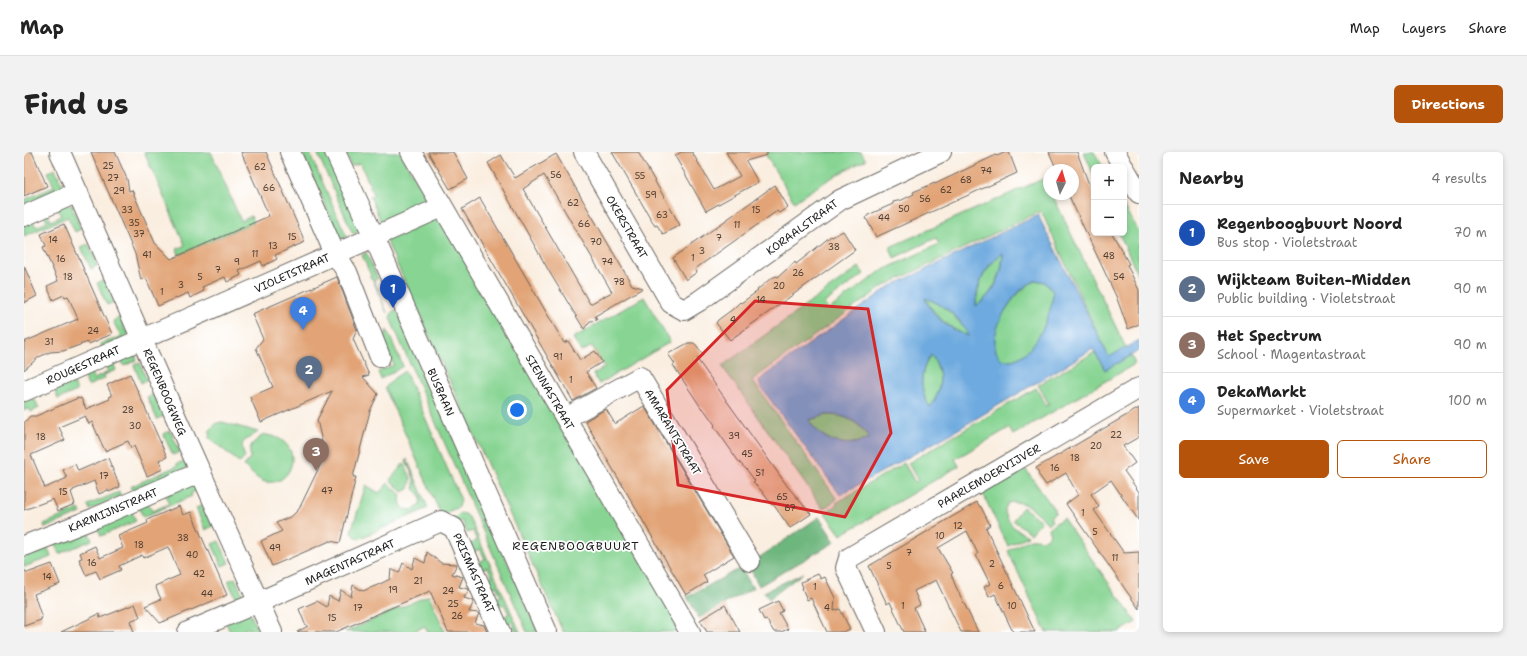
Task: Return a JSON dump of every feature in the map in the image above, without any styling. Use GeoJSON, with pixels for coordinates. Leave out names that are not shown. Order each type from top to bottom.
{"type":"FeatureCollection","features":[{"type":"Feature","properties":{"kind":"street","name":"REGENBOOGWEG"},"geometry":{"type":"LineString","coordinates":[[60,152],[200,472],[272,632]]}},
{"type":"Feature","properties":{"kind":"street"},"geometry":{"type":"LineString","coordinates":[[290,152],[335,254],[347,272],[380,357]]}},
{"type":"Feature","properties":{"kind":"street","name":"BUSBAAN"},"geometry":{"type":"LineString","coordinates":[[335,152],[374,237],[547,632]]}},
{"type":"Feature","properties":{"kind":"street","name":"SIENNASTRAAT"},"geometry":{"type":"LineString","coordinates":[[411,152],[690,632]]}},
{"type":"Feature","properties":{"kind":"street","name":"OKERSTRAAT"},"geometry":{"type":"LineString","coordinates":[[584,152],[671,302]]}},
{"type":"Feature","properties":{"kind":"street","name":"KORAALSTRAAT"},"geometry":{"type":"LineString","coordinates":[[671,302],[684,310],[699,301],[840,200],[941,152]]}},
{"type":"Feature","properties":{"kind":"street"},"geometry":{"type":"LineString","coordinates":[[1115,152],[1122,164]]}},
{"type":"Feature","properties":{"kind":"street"},"geometry":{"type":"LineString","coordinates":[[1127,173],[1139,194]]}},
{"type":"Feature","properties":{"kind":"street"},"geometry":{"type":"LineString","coordinates":[[24,216],[78,192]]}},
{"type":"Feature","properties":{"kind":"street","name":"VIOLETSTRAAT"},"geometry":{"type":"LineString","coordinates":[[142,340],[442,206]]}},
{"type":"Feature","properties":{"kind":"street","name":"ROUGESTRAAT"},"geometry":{"type":"LineString","coordinates":[[24,391],[142,340]]}},
{"type":"Feature","properties":{"kind":"street","name":"AMARANTSTRAAT"},"geometry":{"type":"LineString","coordinates":[[566,418],[640,376],[750,561]]}},
{"type":"Feature","properties":{"kind":"street","name":"PAARLEMOERVIJVER"},"geometry":{"type":"LineString","coordinates":[[876,632],[846,568],[849,558],[1139,388]]}},
{"type":"Feature","properties":{"kind":"street","name":"KARMIJNSTRAAT"},"geometry":{"type":"LineString","coordinates":[[24,546],[95,518],[200,472]]}},
{"type":"Feature","properties":{"kind":"street","name":"MAGENTASTRAAT"},"geometry":{"type":"LineString","coordinates":[[188,632],[441,521]]}},
{"type":"Feature","properties":{"kind":"street","name":"PRISMASTRAAT"},"geometry":{"type":"LineString","coordinates":[[441,521],[454,528],[500,632]]}},
{"type":"Feature","properties":{"kind":"highlighted area"},"geometry":{"type":"Polygon","coordinates":[[[755,301],[868,309],[891,433],[845,517],[678,485],[667,390],[755,301]]]}},
{"type":"Feature","properties":{"kind":"green space"},"geometry":{"type":"Polygon","coordinates":[[[144,152],[211,152],[241,221],[251,216],[254,222],[179,255],[177,249],[185,245],[144,152]]]}},
{"type":"Feature","properties":{"kind":"green space"},"geometry":{"type":"Polygon","coordinates":[[[302,152],[309,152],[347,237],[336,242],[332,232],[336,230],[302,152]]]}},
{"type":"Feature","properties":{"kind":"green space"},"geometry":{"type":"Polygon","coordinates":[[[317,152],[327,152],[362,230],[353,234],[317,152]]]}},
{"type":"Feature","properties":{"kind":"green space"},"geometry":{"type":"Polygon","coordinates":[[[345,152],[400,152],[428,201],[381,222],[370,196],[374,195],[360,163],[351,166],[345,152]]]}},
{"type":"Feature","properties":{"kind":"green space"},"geometry":{"type":"Polygon","coordinates":[[[764,152],[861,152],[866,160],[811,190],[794,202],[764,152]]]}},
{"type":"Feature","properties":{"kind":"green space"},"geometry":{"type":"Polygon","coordinates":[[[1084,152],[1094,152],[1101,164],[1091,164],[1091,169],[1084,152]]]}},
{"type":"Feature","properties":{"kind":"green space"},"geometry":{"type":"Polygon","coordinates":[[[55,169],[62,184],[66,183],[66,186],[24,210],[24,200],[54,187],[48,172],[55,169]]]}},
{"type":"Feature","properties":{"kind":"green space"},"geometry":{"type":"Polygon","coordinates":[[[1043,179],[1043,200],[1055,200],[1126,348],[1109,358],[1041,211],[884,286],[752,380],[837,499],[823,509],[722,366],[859,267],[864,274],[824,303],[828,310],[881,271],[939,244],[936,238],[894,258],[890,247],[1043,179]]]}},
{"type":"Feature","properties":{"kind":"green space"},"geometry":{"type":"Polygon","coordinates":[[[76,205],[72,207],[81,229],[75,232],[68,217],[24,236],[24,220],[31,217],[36,227],[47,222],[43,212],[46,211],[51,221],[61,216],[56,206],[76,205]]]}},
{"type":"Feature","properties":{"kind":"green space"},"geometry":{"type":"Polygon","coordinates":[[[1127,210],[1139,232],[1139,278],[1120,236],[1127,236],[1127,210]]]}},
{"type":"Feature","properties":{"kind":"green space"},"geometry":{"type":"Polygon","coordinates":[[[442,214],[682,628],[675,632],[563,632],[386,240],[442,214]]]}},
{"type":"Feature","properties":{"kind":"green space"},"geometry":{"type":"Polygon","coordinates":[[[88,244],[98,265],[91,269],[81,247],[88,244]]]}},
{"type":"Feature","properties":{"kind":"green space"},"geometry":{"type":"Polygon","coordinates":[[[366,252],[378,279],[374,280],[387,313],[362,255],[366,252]]]}},
{"type":"Feature","properties":{"kind":"green space"},"geometry":{"type":"Polygon","coordinates":[[[1003,253],[1001,269],[996,283],[988,295],[976,306],[978,290],[983,276],[991,264],[1003,253]]]}},
{"type":"Feature","properties":{"kind":"green space"},"geometry":{"type":"Polygon","coordinates":[[[104,280],[114,302],[107,305],[97,283],[104,280]]]}},
{"type":"Feature","properties":{"kind":"green space"},"geometry":{"type":"Polygon","coordinates":[[[1036,280],[1045,282],[1053,292],[1052,302],[1044,326],[1038,338],[1021,356],[1012,360],[1001,359],[996,350],[995,339],[997,327],[1002,315],[1018,294],[1036,280]]]}},
{"type":"Feature","properties":{"kind":"green space"},"geometry":{"type":"Polygon","coordinates":[[[644,297],[670,342],[599,384],[593,374],[605,367],[592,346],[581,352],[573,338],[644,297]]]}},
{"type":"Feature","properties":{"kind":"green space"},"geometry":{"type":"Polygon","coordinates":[[[925,298],[939,304],[951,313],[961,324],[969,337],[949,326],[933,311],[925,298]]]}},
{"type":"Feature","properties":{"kind":"green space"},"geometry":{"type":"Polygon","coordinates":[[[397,310],[538,632],[527,632],[390,318],[392,312],[397,310]]]}},
{"type":"Feature","properties":{"kind":"green space"},"geometry":{"type":"Polygon","coordinates":[[[120,317],[126,332],[131,330],[131,333],[103,352],[100,344],[121,337],[113,321],[120,317]]]}},
{"type":"Feature","properties":{"kind":"green space"},"geometry":{"type":"Polygon","coordinates":[[[387,330],[403,366],[381,379],[378,372],[394,365],[383,342],[387,330]]]}},
{"type":"Feature","properties":{"kind":"green space"},"geometry":{"type":"Polygon","coordinates":[[[1095,352],[1105,370],[1131,355],[1135,364],[1013,435],[1009,428],[955,459],[959,466],[841,535],[825,513],[837,504],[836,503],[904,463],[915,482],[918,481],[908,463],[1036,388],[1046,406],[1049,404],[1038,385],[1095,352]]]}},
{"type":"Feature","properties":{"kind":"green space"},"geometry":{"type":"Polygon","coordinates":[[[131,353],[135,355],[137,360],[124,366],[121,360],[113,363],[116,370],[104,375],[105,378],[88,386],[81,371],[89,368],[94,379],[108,372],[103,361],[131,353]]]}},
{"type":"Feature","properties":{"kind":"green space"},"geometry":{"type":"Polygon","coordinates":[[[931,355],[938,368],[940,381],[937,394],[930,407],[926,401],[922,388],[922,381],[924,368],[931,355]]]}},
{"type":"Feature","properties":{"kind":"green space"},"geometry":{"type":"Polygon","coordinates":[[[140,363],[147,380],[141,383],[134,365],[140,363]]]}},
{"type":"Feature","properties":{"kind":"green space"},"geometry":{"type":"Polygon","coordinates":[[[405,371],[461,500],[459,507],[441,515],[385,388],[394,378],[405,371]]]}},
{"type":"Feature","properties":{"kind":"green space"},"geometry":{"type":"Polygon","coordinates":[[[73,381],[77,391],[58,399],[54,389],[73,381]]]}},
{"type":"Feature","properties":{"kind":"green space"},"geometry":{"type":"Polygon","coordinates":[[[154,394],[164,416],[157,419],[147,397],[154,394]]]}},
{"type":"Feature","properties":{"kind":"green space"},"geometry":{"type":"Polygon","coordinates":[[[34,398],[39,408],[31,412],[29,408],[24,411],[24,402],[34,398]]]}},
{"type":"Feature","properties":{"kind":"green space"},"geometry":{"type":"Polygon","coordinates":[[[826,415],[839,416],[851,420],[865,432],[869,438],[860,442],[852,443],[835,442],[828,439],[814,428],[809,420],[826,415]]]}},
{"type":"Feature","properties":{"kind":"green space"},"geometry":{"type":"Polygon","coordinates":[[[222,422],[258,432],[243,442],[242,448],[245,457],[240,463],[209,438],[210,430],[217,423],[222,422]]]}},
{"type":"Feature","properties":{"kind":"green space"},"geometry":{"type":"Polygon","coordinates":[[[170,431],[180,452],[173,455],[163,434],[170,431]]]}},
{"type":"Feature","properties":{"kind":"green space"},"geometry":{"type":"Polygon","coordinates":[[[264,434],[282,440],[289,448],[292,455],[290,469],[286,475],[274,482],[260,480],[244,466],[250,458],[250,449],[252,444],[264,434]]]}},
{"type":"Feature","properties":{"kind":"green space"},"geometry":{"type":"Polygon","coordinates":[[[189,459],[190,466],[150,489],[147,484],[132,491],[130,487],[189,459]]]}},
{"type":"Feature","properties":{"kind":"green space"},"geometry":{"type":"Polygon","coordinates":[[[407,459],[428,508],[358,539],[351,532],[366,485],[379,493],[388,483],[401,495],[400,500],[402,507],[410,510],[418,507],[421,501],[420,495],[414,489],[414,478],[406,461],[407,459]]]}},
{"type":"Feature","properties":{"kind":"green space"},"geometry":{"type":"Polygon","coordinates":[[[404,463],[411,478],[409,489],[403,492],[390,480],[404,463]]]}},
{"type":"Feature","properties":{"kind":"green space"},"geometry":{"type":"Polygon","coordinates":[[[1024,467],[1056,512],[1050,517],[1052,521],[1048,524],[1040,515],[1025,505],[1014,502],[1008,503],[1005,509],[1009,522],[1020,532],[1028,536],[1008,546],[982,492],[1024,467]]]}},
{"type":"Feature","properties":{"kind":"green space"},"geometry":{"type":"Polygon","coordinates":[[[189,482],[202,489],[191,493],[192,496],[143,517],[138,505],[147,500],[152,511],[169,504],[164,492],[189,482]]]}},
{"type":"Feature","properties":{"kind":"green space"},"geometry":{"type":"Polygon","coordinates":[[[119,492],[121,496],[90,510],[88,505],[119,492]]]}},
{"type":"Feature","properties":{"kind":"green space"},"geometry":{"type":"Polygon","coordinates":[[[203,505],[213,526],[205,530],[196,508],[203,505]]]}},
{"type":"Feature","properties":{"kind":"green space"},"geometry":{"type":"Polygon","coordinates":[[[1023,507],[1041,521],[1031,534],[1013,520],[1023,507]]]}},
{"type":"Feature","properties":{"kind":"green space"},"geometry":{"type":"Polygon","coordinates":[[[130,508],[136,521],[101,536],[96,523],[130,508]]]}},
{"type":"Feature","properties":{"kind":"green space"},"geometry":{"type":"Polygon","coordinates":[[[79,509],[81,513],[45,528],[44,524],[79,509]]]}},
{"type":"Feature","properties":{"kind":"green space"},"geometry":{"type":"Polygon","coordinates":[[[460,513],[469,517],[520,632],[516,632],[512,622],[503,626],[500,618],[509,614],[504,604],[495,608],[492,600],[501,596],[496,586],[487,590],[483,581],[492,577],[488,567],[479,571],[475,564],[485,559],[480,549],[471,553],[468,545],[477,541],[473,531],[467,533],[462,521],[457,523],[454,519],[460,513]]]}},
{"type":"Feature","properties":{"kind":"green space"},"geometry":{"type":"Polygon","coordinates":[[[819,517],[835,542],[759,586],[748,565],[819,517]]]}},
{"type":"Feature","properties":{"kind":"green space"},"geometry":{"type":"Polygon","coordinates":[[[1063,518],[1136,622],[1119,632],[1046,632],[1008,551],[1031,539],[1042,540],[1047,538],[1050,533],[1049,528],[1063,518]]]}},
{"type":"Feature","properties":{"kind":"green space"},"geometry":{"type":"Polygon","coordinates":[[[86,527],[92,540],[59,554],[53,540],[86,527]]]}},
{"type":"Feature","properties":{"kind":"green space"},"geometry":{"type":"Polygon","coordinates":[[[219,541],[229,563],[222,566],[212,544],[219,541]]]}},
{"type":"Feature","properties":{"kind":"green space"},"geometry":{"type":"Polygon","coordinates":[[[46,543],[51,557],[24,567],[24,552],[46,543]]]}},
{"type":"Feature","properties":{"kind":"green space"},"geometry":{"type":"Polygon","coordinates":[[[741,568],[753,588],[699,618],[687,597],[741,568]]]}},
{"type":"Feature","properties":{"kind":"green space"},"geometry":{"type":"Polygon","coordinates":[[[803,573],[769,599],[764,592],[803,573]]]}},
{"type":"Feature","properties":{"kind":"green space"},"geometry":{"type":"Polygon","coordinates":[[[235,578],[243,595],[236,598],[228,581],[235,578]]]}},
{"type":"Feature","properties":{"kind":"green space"},"geometry":{"type":"Polygon","coordinates":[[[429,595],[445,632],[427,632],[425,626],[412,632],[345,632],[429,595]]]}},
{"type":"Feature","properties":{"kind":"green space"},"geometry":{"type":"Polygon","coordinates":[[[250,613],[258,632],[251,632],[249,628],[238,632],[230,632],[225,621],[250,613]]]}},
{"type":"Feature","properties":{"kind":"water"},"geometry":{"type":"Polygon","coordinates":[[[1038,215],[1109,357],[1139,340],[1139,351],[1105,370],[1093,349],[952,433],[840,495],[760,386],[759,381],[889,287],[1038,215]],[[1003,253],[991,263],[983,276],[976,298],[976,306],[988,296],[996,283],[1003,261],[1003,253]],[[1036,280],[1023,289],[1009,304],[999,323],[995,343],[996,352],[1001,359],[1012,360],[1021,356],[1030,348],[1038,338],[1049,313],[1053,292],[1045,282],[1036,280]],[[925,298],[928,305],[937,317],[949,327],[969,336],[966,329],[951,312],[939,304],[925,298]],[[931,355],[924,368],[922,388],[926,401],[930,407],[937,395],[940,374],[931,355]],[[826,415],[809,420],[814,428],[828,439],[835,442],[852,443],[860,442],[869,438],[856,423],[839,416],[826,415]]]}},
{"type":"Feature","properties":{"kind":"building"},"geometry":{"type":"Polygon","coordinates":[[[24,152],[32,152],[47,186],[24,196],[24,152]]]}},
{"type":"Feature","properties":{"kind":"building"},"geometry":{"type":"Polygon","coordinates":[[[91,152],[115,152],[127,179],[129,191],[132,190],[155,243],[171,259],[269,216],[241,152],[266,152],[305,242],[275,255],[277,259],[263,266],[261,261],[239,271],[241,275],[227,282],[225,277],[202,287],[204,291],[190,298],[188,293],[158,306],[146,278],[141,280],[135,254],[91,152]]]}},
{"type":"Feature","properties":{"kind":"building"},"geometry":{"type":"Polygon","coordinates":[[[428,152],[453,152],[468,179],[450,189],[428,152]]]}},
{"type":"Feature","properties":{"kind":"building"},"geometry":{"type":"Polygon","coordinates":[[[612,152],[638,152],[680,225],[663,234],[657,225],[655,226],[612,152]]]}},
{"type":"Feature","properties":{"kind":"building"},"geometry":{"type":"Polygon","coordinates":[[[681,152],[692,152],[714,190],[740,176],[726,152],[767,152],[767,155],[746,161],[758,182],[706,211],[675,156],[681,152]]]}},
{"type":"Feature","properties":{"kind":"building"},"geometry":{"type":"Polygon","coordinates":[[[1009,152],[1017,173],[876,237],[866,218],[868,215],[893,204],[893,202],[902,200],[914,194],[913,192],[935,184],[996,155],[997,156],[1009,152]]]}},
{"type":"Feature","properties":{"kind":"building"},"geometry":{"type":"Polygon","coordinates":[[[1049,152],[1077,152],[1091,188],[1091,236],[1114,236],[1129,264],[1127,265],[1139,290],[1139,324],[1128,329],[1116,296],[1071,200],[1079,200],[1079,164],[1054,164],[1049,152]]]}},
{"type":"Feature","properties":{"kind":"building"},"geometry":{"type":"Polygon","coordinates":[[[556,154],[632,285],[643,288],[595,316],[597,320],[590,321],[584,329],[550,273],[488,163],[501,155],[515,178],[556,154]],[[544,175],[523,189],[590,304],[612,292],[544,175]]]}},
{"type":"Feature","properties":{"kind":"building"},"geometry":{"type":"Polygon","coordinates":[[[775,185],[788,207],[779,213],[777,211],[695,269],[697,272],[686,280],[673,258],[775,185]]]}},
{"type":"Feature","properties":{"kind":"building"},"geometry":{"type":"Polygon","coordinates":[[[480,198],[564,343],[568,341],[580,360],[595,351],[602,362],[586,372],[596,388],[573,401],[462,209],[480,198]]]}},
{"type":"Feature","properties":{"kind":"building"},"geometry":{"type":"Polygon","coordinates":[[[64,224],[112,334],[89,344],[88,342],[63,351],[50,352],[39,357],[24,370],[24,342],[78,319],[68,296],[65,297],[64,295],[53,300],[47,286],[58,281],[43,247],[46,246],[41,234],[64,224]]]}},
{"type":"Feature","properties":{"kind":"building"},"geometry":{"type":"Polygon","coordinates":[[[843,231],[855,250],[730,340],[716,323],[718,320],[740,302],[741,303],[758,291],[757,290],[770,279],[776,276],[778,277],[795,262],[796,264],[831,236],[832,237],[843,231]]]}},
{"type":"Feature","properties":{"kind":"building"},"geometry":{"type":"Polygon","coordinates":[[[24,266],[37,296],[24,303],[24,266]]]}},
{"type":"Feature","properties":{"kind":"building"},"geometry":{"type":"Polygon","coordinates":[[[337,277],[357,330],[353,339],[369,375],[363,377],[378,394],[370,411],[353,477],[356,477],[340,543],[330,541],[272,566],[261,541],[282,531],[276,523],[292,516],[299,509],[325,455],[317,420],[332,391],[261,422],[250,397],[273,387],[256,348],[263,339],[252,314],[337,277]]]}},
{"type":"Feature","properties":{"kind":"building"},"geometry":{"type":"Polygon","coordinates":[[[688,343],[694,343],[697,346],[703,355],[697,359],[788,487],[811,514],[790,528],[773,504],[772,505],[753,482],[755,481],[739,462],[673,365],[675,364],[668,354],[688,343]]]}},
{"type":"Feature","properties":{"kind":"building"},"geometry":{"type":"Polygon","coordinates":[[[130,374],[167,457],[159,460],[163,469],[147,476],[134,446],[131,448],[128,441],[105,451],[92,422],[89,424],[85,416],[59,427],[65,440],[31,455],[45,488],[67,478],[63,470],[75,464],[78,471],[108,458],[120,487],[109,492],[108,490],[99,494],[94,481],[71,492],[75,504],[58,511],[53,499],[24,510],[24,423],[30,416],[36,416],[78,398],[81,398],[86,409],[110,399],[109,397],[112,396],[107,385],[130,374]]]}},
{"type":"Feature","properties":{"kind":"building"},"geometry":{"type":"Polygon","coordinates":[[[644,406],[734,556],[703,575],[707,582],[686,595],[585,421],[606,409],[615,424],[644,406]]]}},
{"type":"Feature","properties":{"kind":"building"},"geometry":{"type":"Polygon","coordinates":[[[1139,408],[1139,437],[1123,446],[1135,463],[1124,471],[1139,492],[1139,521],[1111,480],[1091,494],[1099,507],[1094,510],[1124,553],[1139,552],[1139,609],[1066,504],[1078,495],[1066,473],[1046,485],[1038,474],[1039,473],[1036,468],[1139,408]]]}},
{"type":"Feature","properties":{"kind":"building"},"geometry":{"type":"Polygon","coordinates":[[[977,502],[990,525],[986,528],[1035,632],[1013,632],[995,594],[989,597],[984,587],[990,584],[976,555],[978,554],[967,531],[938,548],[953,573],[951,574],[956,587],[978,632],[961,632],[936,580],[914,591],[920,605],[914,608],[925,632],[904,632],[890,602],[887,604],[869,566],[977,502]]]}},
{"type":"Feature","properties":{"kind":"building"},"geometry":{"type":"Polygon","coordinates":[[[179,506],[183,515],[191,512],[227,595],[160,623],[145,606],[161,599],[155,586],[180,575],[168,547],[143,558],[142,555],[119,566],[121,570],[100,579],[96,571],[86,575],[79,559],[82,558],[80,553],[95,546],[100,558],[123,548],[118,536],[148,523],[147,520],[179,506]]]}},
{"type":"Feature","properties":{"kind":"building"},"geometry":{"type":"Polygon","coordinates":[[[427,552],[441,563],[457,564],[452,574],[463,577],[459,587],[469,589],[464,598],[474,601],[469,612],[479,613],[475,623],[484,625],[487,632],[448,632],[430,591],[336,632],[297,632],[308,626],[305,624],[299,609],[317,601],[327,607],[329,596],[338,601],[341,590],[351,597],[353,585],[363,591],[380,584],[390,579],[391,569],[399,573],[403,563],[412,569],[415,558],[425,563],[427,552]]]}},
{"type":"Feature","properties":{"kind":"building"},"geometry":{"type":"Polygon","coordinates":[[[52,564],[60,584],[34,594],[42,618],[41,620],[24,626],[24,571],[27,573],[52,564]]]}},
{"type":"Feature","properties":{"kind":"building"},"geometry":{"type":"Polygon","coordinates":[[[818,574],[821,579],[825,577],[835,598],[834,611],[840,609],[850,629],[843,632],[827,632],[811,598],[807,600],[801,582],[818,574]]]}},
{"type":"Feature","properties":{"kind":"building"},"geometry":{"type":"Polygon","coordinates":[[[778,601],[783,611],[779,613],[788,629],[781,632],[774,632],[766,619],[764,620],[759,610],[778,601]]]}},
{"type":"Feature","properties":{"kind":"building"},"geometry":{"type":"Polygon","coordinates":[[[135,604],[140,617],[130,621],[134,632],[61,632],[99,614],[100,618],[135,604]]]}},
{"type":"Feature","properties":{"kind":"building"},"geometry":{"type":"Polygon","coordinates":[[[725,605],[740,632],[707,632],[700,620],[725,605]]]}},
{"type":"Feature","properties":{"kind":"place","name":"Regenboogbuurt Noord"},"geometry":{"type":"Point","coordinates":[393,308]}},
{"type":"Feature","properties":{"kind":"place","name":"DekaMarkt"},"geometry":{"type":"Point","coordinates":[303,330]}},
{"type":"Feature","properties":{"kind":"place","name":"Wijkteam Buiten-Midden"},"geometry":{"type":"Point","coordinates":[309,389]}},
{"type":"Feature","properties":{"kind":"place","name":"Het Spectrum"},"geometry":{"type":"Point","coordinates":[316,471]}},
{"type":"Feature","properties":{"kind":"district","name":"REGENBOOGBUURT"},"geometry":{"type":"Point","coordinates":[576,546]}}]}
